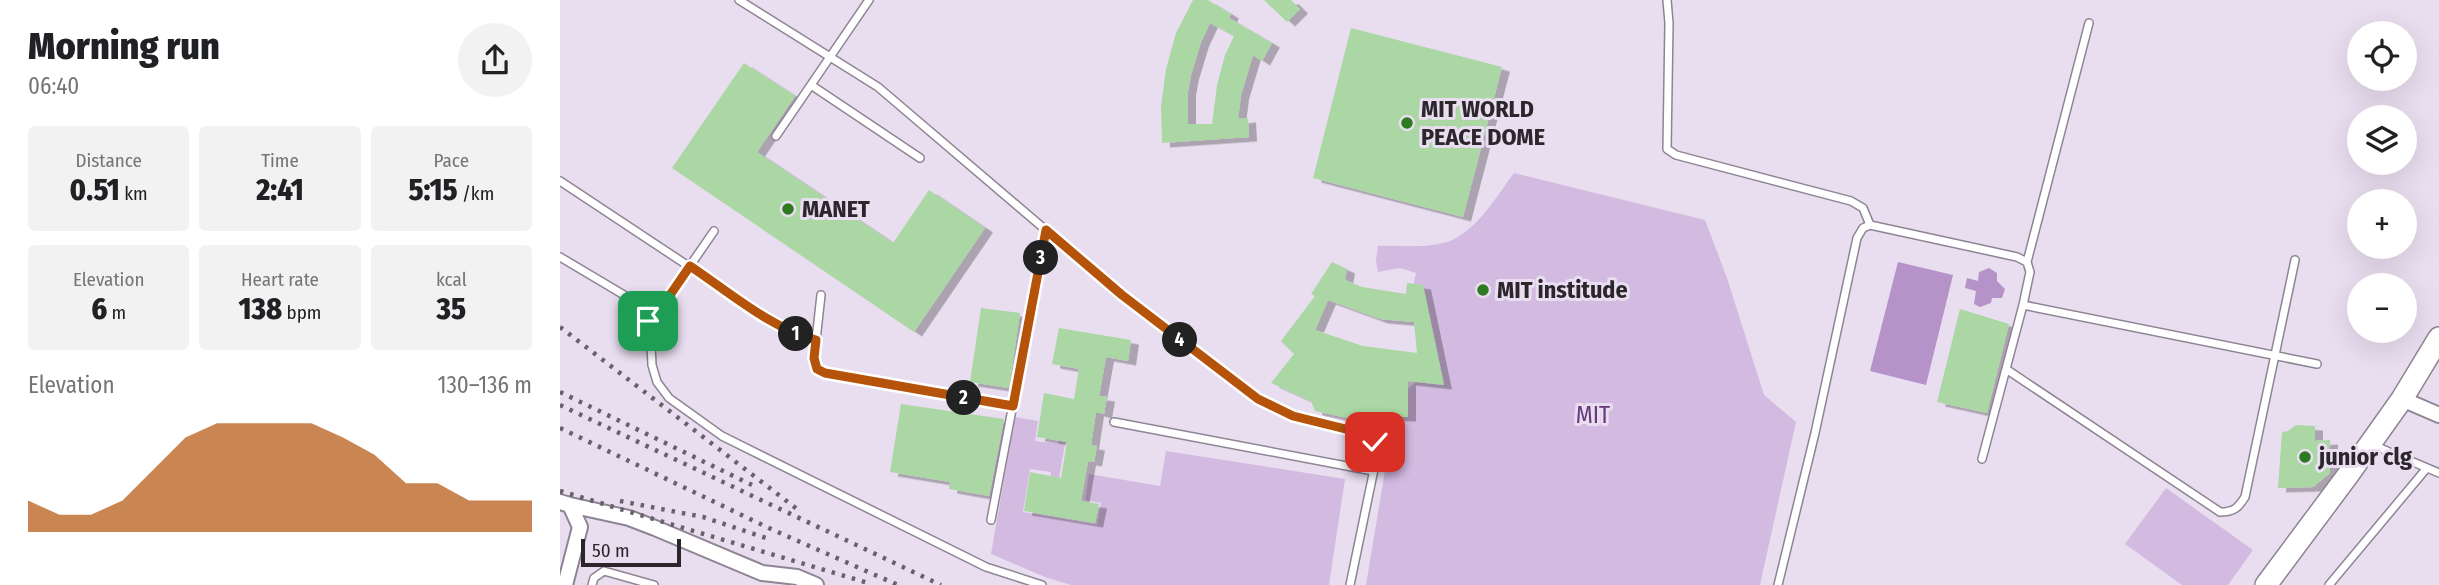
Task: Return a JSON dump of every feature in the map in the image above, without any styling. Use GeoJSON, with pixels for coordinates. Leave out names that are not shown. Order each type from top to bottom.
{"type":"FeatureCollection","features":[{"type":"Feature","properties":{"kind":"street"},"geometry":{"type":"LineString","coordinates":[[2266,585],[2348,475],[2437,347]]}},
{"type":"Feature","properties":{"kind":"street"},"geometry":{"type":"LineString","coordinates":[[2402,398],[2439,415]]}},
{"type":"Feature","properties":{"kind":"street"},"geometry":{"type":"LineString","coordinates":[[565,503],[580,527],[565,585]]}},
{"type":"Feature","properties":{"kind":"street"},"geometry":{"type":"LineString","coordinates":[[565,503],[656,528],[762,573],[797,577],[816,585]]}},
{"type":"Feature","properties":{"kind":"lane"},"geometry":{"type":"LineString","coordinates":[[739,0],[878,87],[1122,295],[1258,399],[1293,416],[1366,434],[1375,442],[1378,450],[1350,585]]}},
{"type":"Feature","properties":{"kind":"lane"},"geometry":{"type":"LineString","coordinates":[[776,136],[870,0]]}},
{"type":"Feature","properties":{"kind":"lane"},"geometry":{"type":"LineString","coordinates":[[1667,0],[1667,149],[1676,155],[1852,201],[1863,208],[1870,225]]}},
{"type":"Feature","properties":{"kind":"lane"},"geometry":{"type":"LineString","coordinates":[[1982,458],[2023,305],[2030,272],[2027,262],[2089,23]]}},
{"type":"Feature","properties":{"kind":"lane"},"geometry":{"type":"LineString","coordinates":[[811,85],[920,158]]}},
{"type":"Feature","properties":{"kind":"lane"},"geometry":{"type":"LineString","coordinates":[[560,181],[779,326],[816,340]]}},
{"type":"Feature","properties":{"kind":"lane"},"geometry":{"type":"LineString","coordinates":[[1778,585],[1815,433],[1857,239],[1863,228],[1870,225],[2017,257],[2027,262]]}},
{"type":"Feature","properties":{"kind":"lane"},"geometry":{"type":"LineString","coordinates":[[991,520],[1046,230]]}},
{"type":"Feature","properties":{"kind":"lane"},"geometry":{"type":"LineString","coordinates":[[650,324],[714,231]]}},
{"type":"Feature","properties":{"kind":"lane"},"geometry":{"type":"LineString","coordinates":[[560,257],[624,295],[643,310],[650,324],[652,365],[657,382],[669,398],[722,436],[986,567],[1042,585]]}},
{"type":"Feature","properties":{"kind":"lane"},"geometry":{"type":"LineString","coordinates":[[2006,369],[2220,512],[2230,512],[2238,508],[2245,496],[2295,260]]}},
{"type":"Feature","properties":{"kind":"lane"},"geometry":{"type":"LineString","coordinates":[[821,295],[814,358],[817,369],[825,373],[1013,406]]}},
{"type":"Feature","properties":{"kind":"lane"},"geometry":{"type":"LineString","coordinates":[[2023,305],[2317,364]]}},
{"type":"Feature","properties":{"kind":"lane"},"geometry":{"type":"LineString","coordinates":[[1114,422],[1373,471]]}},
{"type":"Feature","properties":{"kind":"lane"},"geometry":{"type":"LineString","coordinates":[[2369,443],[2439,473]]}},
{"type":"Feature","properties":{"kind":"lane"},"geometry":{"type":"LineString","coordinates":[[2329,585],[2426,469]]}},
{"type":"Feature","properties":{"kind":"lane"},"geometry":{"type":"LineString","coordinates":[[592,585],[594,578],[604,571],[654,585]]}},
{"type":"Feature","properties":{"kind":"green space","name":"MIT"},"geometry":{"type":"Polygon","coordinates":[[[1514,173],[1705,220],[1727,278],[1764,395],[1796,422],[1760,585],[1366,585],[1390,441],[1404,392],[1429,371],[1413,287],[1416,273],[1400,268],[1378,272],[1378,246],[1432,245],[1460,236],[1486,212],[1514,173]]]}},
{"type":"Feature","properties":{"kind":"green space"},"geometry":{"type":"Polygon","coordinates":[[[1015,417],[1038,421],[1035,441],[1058,444],[1062,425],[1068,426],[1057,490],[1049,488],[1051,472],[1030,469],[1023,512],[1097,525],[1101,503],[1085,500],[1089,474],[1160,486],[1166,451],[1345,479],[1329,585],[1071,585],[991,554],[1015,417]]]}},
{"type":"Feature","properties":{"kind":"green space"},"geometry":{"type":"Polygon","coordinates":[[[2166,488],[2253,550],[2228,585],[2182,585],[2125,544],[2166,488]]]}},
{"type":"Feature","properties":{"kind":"shaded area"},"geometry":{"type":"Polygon","coordinates":[[[1898,262],[1953,275],[1926,385],[1870,371],[1898,262]]]}},
{"type":"Feature","properties":{"kind":"shaded area"},"geometry":{"type":"Polygon","coordinates":[[[1989,268],[1997,273],[1997,281],[2005,289],[2002,298],[1992,298],[1991,303],[1980,307],[1974,304],[1976,291],[1965,288],[1967,278],[1978,281],[1979,272],[1989,268]]]}},
{"type":"Feature","properties":{"kind":"building"},"geometry":{"type":"Polygon","coordinates":[[[1193,0],[1208,0],[1231,14],[1229,18],[1272,43],[1262,61],[1253,55],[1241,95],[1238,119],[1248,118],[1249,137],[1162,143],[1161,107],[1166,69],[1176,33],[1193,0]],[[1210,23],[1191,75],[1188,124],[1212,124],[1217,85],[1225,55],[1234,36],[1210,23]]]}},
{"type":"Feature","properties":{"kind":"building"},"geometry":{"type":"Polygon","coordinates":[[[1264,0],[1291,0],[1300,9],[1287,22],[1264,0]]]}},
{"type":"Feature","properties":{"kind":"building","name":"MIT WORLD PEACE DOME"},"geometry":{"type":"Polygon","coordinates":[[[1351,28],[1502,67],[1463,217],[1313,178],[1351,28]]]}},
{"type":"Feature","properties":{"kind":"building","name":"MANET"},"geometry":{"type":"Polygon","coordinates":[[[744,63],[795,96],[757,152],[893,243],[929,190],[985,228],[914,332],[672,168],[744,63]]]}},
{"type":"Feature","properties":{"kind":"building"},"geometry":{"type":"Polygon","coordinates":[[[1332,262],[1347,269],[1345,280],[1362,287],[1406,294],[1407,283],[1423,285],[1444,385],[1408,381],[1408,417],[1379,416],[1375,424],[1315,411],[1311,401],[1271,383],[1294,354],[1281,341],[1315,296],[1311,294],[1332,262]],[[1328,300],[1315,330],[1363,346],[1417,353],[1414,322],[1380,319],[1328,300]]]}},
{"type":"Feature","properties":{"kind":"building"},"geometry":{"type":"Polygon","coordinates":[[[981,308],[1020,313],[1009,388],[970,382],[981,308]]]}},
{"type":"Feature","properties":{"kind":"building"},"geometry":{"type":"Polygon","coordinates":[[[1960,309],[2009,324],[1987,413],[1937,402],[1960,309]]]}},
{"type":"Feature","properties":{"kind":"building"},"geometry":{"type":"Polygon","coordinates":[[[1059,328],[1131,340],[1128,361],[1106,357],[1099,396],[1107,397],[1104,414],[1096,412],[1091,445],[1097,446],[1094,462],[1088,461],[1081,501],[1099,504],[1095,523],[1024,511],[1030,472],[1061,478],[1067,442],[1037,437],[1044,393],[1074,399],[1079,369],[1052,364],[1059,328]]]}},
{"type":"Feature","properties":{"kind":"building"},"geometry":{"type":"Polygon","coordinates":[[[901,404],[1004,419],[989,496],[949,489],[950,482],[890,472],[901,404]]]}},
{"type":"Feature","properties":{"kind":"building","name":"junior clg"},"geometry":{"type":"Polygon","coordinates":[[[2296,425],[2315,426],[2315,441],[2330,440],[2330,473],[2313,487],[2278,488],[2282,432],[2296,425]]]}},
{"type":"Feature","properties":{"kind":"railway"},"geometry":{"type":"LineString","coordinates":[[560,327],[797,509]]}},
{"type":"Feature","properties":{"kind":"railway"},"geometry":{"type":"LineString","coordinates":[[560,392],[752,485]]}},
{"type":"Feature","properties":{"kind":"railway"},"geometry":{"type":"LineString","coordinates":[[560,405],[941,585]]}},
{"type":"Feature","properties":{"kind":"railway"},"geometry":{"type":"LineString","coordinates":[[560,428],[773,530],[898,585]]}},
{"type":"Feature","properties":{"kind":"railway"},"geometry":{"type":"LineString","coordinates":[[560,491],[868,583]]}},
{"type":"Feature","properties":{"kind":"railway"},"geometry":{"type":"LineString","coordinates":[[620,501],[703,517],[769,539]]}},
{"type":"Feature","properties":{"kind":"place","name":"MIT WORLD PEACE DOME"},"geometry":{"type":"Point","coordinates":[1407,123]}},
{"type":"Feature","properties":{"kind":"place","name":"MANET"},"geometry":{"type":"Point","coordinates":[788,209]}},
{"type":"Feature","properties":{"kind":"place","name":"MIT institude"},"geometry":{"type":"Point","coordinates":[1483,290]}},
{"type":"Feature","properties":{"kind":"place","name":"junior clg"},"geometry":{"type":"Point","coordinates":[2305,457]}},
{"type":"Feature","properties":{"kind":"route"},"geometry":{"type":"LineString","coordinates":[[648,321],[650,324],[690,266],[779,326],[816,340],[814,358],[817,369],[825,373],[1013,406],[1046,230],[1122,295],[1258,399],[1293,416],[1366,434],[1375,442]]}}]}
